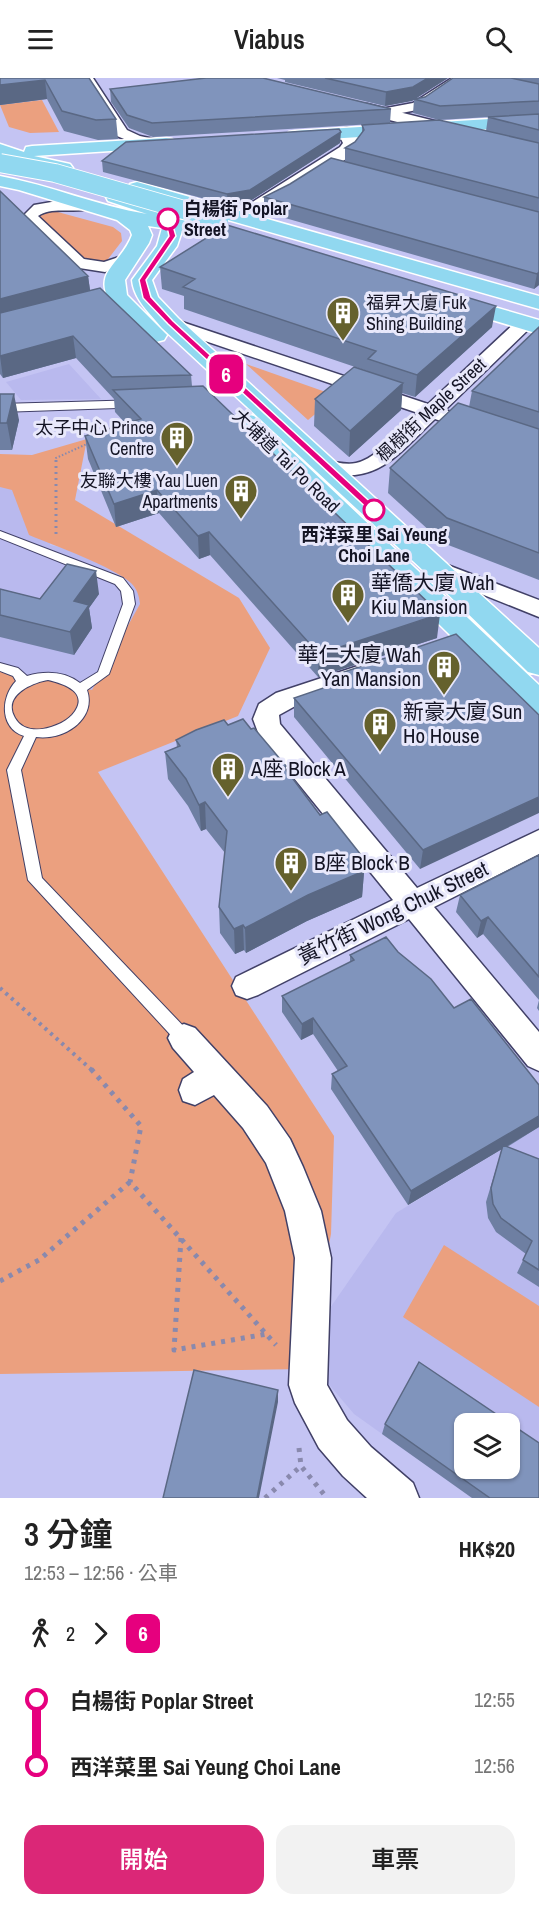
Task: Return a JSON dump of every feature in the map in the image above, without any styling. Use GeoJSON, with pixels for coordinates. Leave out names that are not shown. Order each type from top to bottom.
{"type":"FeatureCollection","features":[{"type":"Feature","properties":{"kind":"main road"},"geometry":{"type":"LineString","coordinates":[[373,131],[383,126],[384,122],[374,111]]}},
{"type":"Feature","properties":{"kind":"main road"},"geometry":{"type":"LineString","coordinates":[[280,137],[539,122]]}},
{"type":"Feature","properties":{"kind":"main road"},"geometry":{"type":"LineString","coordinates":[[2,155],[180,142]]}},
{"type":"Feature","properties":{"kind":"main road"},"geometry":{"type":"LineString","coordinates":[[95,176],[90,171],[89,165],[93,159],[123,146]]}},
{"type":"Feature","properties":{"kind":"main road"},"geometry":{"type":"LineString","coordinates":[[2,155],[95,176],[539,303]]}},
{"type":"Feature","properties":{"kind":"main road"},"geometry":{"type":"LineString","coordinates":[[2,155],[534,322]]}},
{"type":"Feature","properties":{"kind":"main road"},"geometry":{"type":"LineString","coordinates":[[32,161],[38,168],[57,176],[149,207],[171,224]]}},
{"type":"Feature","properties":{"kind":"main road"},"geometry":{"type":"LineString","coordinates":[[0,171],[16,177],[22,185]]}},
{"type":"Feature","properties":{"kind":"main road"},"geometry":{"type":"LineString","coordinates":[[0,181],[22,185],[124,216],[233,235],[312,259]]}},
{"type":"Feature","properties":{"kind":"main road","name":"大埔道 Tai Po Road"},"geometry":{"type":"LineString","coordinates":[[124,216],[139,227],[142,235],[114,278],[114,291],[107,300],[470,637],[539,704]]}},
{"type":"Feature","properties":{"kind":"main road","name":"大埔道 Tai Po Road"},"geometry":{"type":"LineString","coordinates":[[171,224],[172,236],[169,243],[145,274],[142,286],[147,298],[170,323],[437,568],[539,665]]}},
{"type":"Feature","properties":{"kind":"main road"},"geometry":{"type":"LineString","coordinates":[[448,299],[534,322]]}},
{"type":"Feature","properties":{"kind":"street"},"geometry":{"type":"LineString","coordinates":[[87,78],[122,133],[136,140],[158,144]]}},
{"type":"Feature","properties":{"kind":"street"},"geometry":{"type":"LineString","coordinates":[[374,111],[417,106],[461,78]]}},
{"type":"Feature","properties":{"kind":"street"},"geometry":{"type":"LineString","coordinates":[[374,111],[539,152]]}},
{"type":"Feature","properties":{"kind":"street"},"geometry":{"type":"LineString","coordinates":[[228,213],[257,208],[333,166],[351,147],[352,143],[347,133]]}},
{"type":"Feature","properties":{"kind":"street"},"geometry":{"type":"LineString","coordinates":[[86,205],[45,207],[32,212],[30,217],[79,263],[105,267],[128,259]]}},
{"type":"Feature","properties":{"kind":"street","name":"楓樹街 Maple Street"},"geometry":{"type":"LineString","coordinates":[[326,466],[353,470],[372,466],[534,322]]}},
{"type":"Feature","properties":{"kind":"street"},"geometry":{"type":"LineString","coordinates":[[170,323],[539,448]]}},
{"type":"Feature","properties":{"kind":"street"},"geometry":{"type":"LineString","coordinates":[[0,408],[159,404]]}},
{"type":"Feature","properties":{"kind":"street"},"geometry":{"type":"LineString","coordinates":[[437,568],[539,609]]}},
{"type":"Feature","properties":{"kind":"street"},"geometry":{"type":"LineString","coordinates":[[441,646],[470,637]]}},
{"type":"Feature","properties":{"kind":"street"},"geometry":{"type":"LineString","coordinates":[[388,664],[280,700],[268,710],[266,716],[272,734],[539,1056]]}},
{"type":"Feature","properties":{"kind":"street","name":"黃竹街 Wong Chuk Street"},"geometry":{"type":"LineString","coordinates":[[248,986],[539,841]]}},
{"type":"Feature","properties":{"kind":"street"},"geometry":{"type":"LineString","coordinates":[[184,1038],[205,1082],[255,1118],[278,1151],[303,1212],[314,1258],[308,1385],[313,1403],[329,1430],[350,1456],[398,1498]]}},
{"type":"Feature","properties":{"kind":"lane"},"geometry":{"type":"LineString","coordinates":[[0,534],[119,581],[129,594],[129,604],[103,674],[81,688]]}},
{"type":"Feature","properties":{"kind":"lane"},"geometry":{"type":"LineString","coordinates":[[0,667],[14,671],[21,676],[23,682]]}},
{"type":"Feature","properties":{"kind":"lane"},"geometry":{"type":"LineString","coordinates":[[48,676],[67,679],[81,688],[86,697],[81,716],[60,730],[32,733],[20,730],[5,716],[3,707],[6,698],[23,682],[48,676]]}},
{"type":"Feature","properties":{"kind":"lane"},"geometry":{"type":"LineString","coordinates":[[32,733],[14,770],[35,880],[184,1038]]}},
{"type":"Feature","properties":{"kind":"path"},"geometry":{"type":"LineString","coordinates":[[56,556],[56,458],[96,440],[99,405]]}},
{"type":"Feature","properties":{"kind":"path"},"geometry":{"type":"LineString","coordinates":[[0,988],[86,1063],[141,1126],[130,1182],[39,1260],[0,1281]]}},
{"type":"Feature","properties":{"kind":"path"},"geometry":{"type":"LineString","coordinates":[[130,1182],[279,1349]]}},
{"type":"Feature","properties":{"kind":"path"},"geometry":{"type":"LineString","coordinates":[[181,1238],[174,1350],[267,1334]]}},
{"type":"Feature","properties":{"kind":"path"},"geometry":{"type":"LineString","coordinates":[[265,1498],[301,1467],[327,1498]]}},
{"type":"Feature","properties":{"kind":"shaded area"},"geometry":{"type":"Polygon","coordinates":[[[42,100],[59,132],[30,133],[9,127],[0,105],[42,100]]]}},
{"type":"Feature","properties":{"kind":"shaded area"},"geometry":{"type":"Polygon","coordinates":[[[54,211],[113,227],[121,233],[122,241],[105,263],[85,261],[38,217],[54,211]]]}},
{"type":"Feature","properties":{"kind":"shaded area"},"geometry":{"type":"Polygon","coordinates":[[[69,364],[101,399],[21,400],[6,382],[69,364]]]}},
{"type":"Feature","properties":{"kind":"shaded area"},"geometry":{"type":"Polygon","coordinates":[[[246,364],[337,396],[308,420],[246,364]]]}},
{"type":"Feature","properties":{"kind":"shaded area"},"geometry":{"type":"Polygon","coordinates":[[[87,439],[75,500],[239,598],[270,648],[238,716],[98,772],[334,1136],[331,1234],[305,1369],[0,1374],[0,670],[92,690],[140,604],[131,583],[111,570],[29,535],[12,490],[0,487],[0,454],[32,455],[87,439]]]}},
{"type":"Feature","properties":{"kind":"shaded area"},"geometry":{"type":"Polygon","coordinates":[[[0,467],[50,477],[50,545],[169,571],[96,694],[0,683],[0,467]]]}},
{"type":"Feature","properties":{"kind":"shaded area"},"geometry":{"type":"Polygon","coordinates":[[[539,1127],[539,1498],[472,1498],[354,1414],[326,1381],[330,1308],[396,1213],[539,1127]]]}},
{"type":"Feature","properties":{"kind":"shaded area"},"geometry":{"type":"Polygon","coordinates":[[[444,1245],[539,1306],[539,1407],[403,1317],[444,1245]]]}},
{"type":"Feature","properties":{"kind":"building"},"geometry":{"type":"Polygon","coordinates":[[[0,78],[89,78],[116,119],[96,120],[62,111],[45,80],[0,85],[0,78]]]}},
{"type":"Feature","properties":{"kind":"building"},"geometry":{"type":"Polygon","coordinates":[[[206,78],[263,78],[391,109],[152,123],[127,115],[110,89],[206,78]]]}},
{"type":"Feature","properties":{"kind":"building"},"geometry":{"type":"Polygon","coordinates":[[[325,78],[428,78],[413,87],[386,92],[325,78]]]}},
{"type":"Feature","properties":{"kind":"building"},"geometry":{"type":"Polygon","coordinates":[[[453,78],[511,78],[539,84],[539,101],[440,106],[414,99],[425,97],[453,78]]]}},
{"type":"Feature","properties":{"kind":"building"},"geometry":{"type":"Polygon","coordinates":[[[539,114],[539,130],[488,117],[539,114]]]}},
{"type":"Feature","properties":{"kind":"building"},"geometry":{"type":"Polygon","coordinates":[[[439,120],[539,143],[539,198],[345,148],[355,142],[364,130],[362,125],[439,120]]]}},
{"type":"Feature","properties":{"kind":"building"},"geometry":{"type":"Polygon","coordinates":[[[339,129],[341,132],[250,190],[227,194],[102,161],[126,142],[339,129]]]}},
{"type":"Feature","properties":{"kind":"building"},"geometry":{"type":"Polygon","coordinates":[[[331,158],[539,212],[539,272],[537,274],[264,197],[290,184],[331,158]]]}},
{"type":"Feature","properties":{"kind":"building"},"geometry":{"type":"Polygon","coordinates":[[[0,191],[88,276],[0,299],[0,191]]]}},
{"type":"Feature","properties":{"kind":"building"},"geometry":{"type":"Polygon","coordinates":[[[227,225],[496,306],[417,375],[368,359],[376,351],[183,287],[195,279],[160,267],[227,225]]]}},
{"type":"Feature","properties":{"kind":"building"},"geometry":{"type":"Polygon","coordinates":[[[100,288],[191,375],[112,377],[73,336],[0,356],[0,313],[100,288]]]}},
{"type":"Feature","properties":{"kind":"building"},"geometry":{"type":"Polygon","coordinates":[[[539,327],[539,412],[472,391],[539,327]]]}},
{"type":"Feature","properties":{"kind":"building"},"geometry":{"type":"Polygon","coordinates":[[[354,367],[403,383],[350,431],[315,399],[354,367]]]}},
{"type":"Feature","properties":{"kind":"building"},"geometry":{"type":"Polygon","coordinates":[[[203,386],[440,614],[319,654],[209,532],[198,536],[157,490],[114,504],[85,436],[141,419],[113,390],[203,386]]]}},
{"type":"Feature","properties":{"kind":"building"},"geometry":{"type":"Polygon","coordinates":[[[0,394],[14,394],[7,423],[0,423],[0,394]]]}},
{"type":"Feature","properties":{"kind":"building"},"geometry":{"type":"Polygon","coordinates":[[[458,403],[539,429],[539,553],[447,518],[390,468],[458,403]]]}},
{"type":"Feature","properties":{"kind":"building"},"geometry":{"type":"Polygon","coordinates":[[[67,564],[96,571],[74,601],[89,605],[70,632],[0,615],[0,589],[40,599],[67,564]]]}},
{"type":"Feature","properties":{"kind":"building"},"geometry":{"type":"Polygon","coordinates":[[[456,634],[539,715],[539,797],[423,850],[294,698],[341,682],[335,675],[456,634]]]}},
{"type":"Feature","properties":{"kind":"building"},"geometry":{"type":"Polygon","coordinates":[[[243,719],[251,729],[254,728],[286,766],[284,767],[320,815],[327,812],[365,860],[356,864],[364,871],[308,895],[245,928],[243,925],[234,929],[219,907],[227,831],[205,802],[199,805],[186,779],[165,752],[180,746],[176,740],[196,730],[224,720],[228,725],[243,719]]]}},
{"type":"Feature","properties":{"kind":"building"},"geometry":{"type":"Polygon","coordinates":[[[539,855],[539,977],[488,917],[481,921],[460,895],[539,855]]]}},
{"type":"Feature","properties":{"kind":"building"},"geometry":{"type":"Polygon","coordinates":[[[386,937],[398,952],[431,979],[454,1008],[471,999],[539,1085],[539,1116],[411,1191],[332,1074],[347,1066],[313,1018],[302,1024],[282,996],[354,960],[350,955],[386,937]]]}},
{"type":"Feature","properties":{"kind":"building"},"geometry":{"type":"Polygon","coordinates":[[[503,1145],[539,1159],[539,1270],[523,1260],[532,1241],[501,1218],[493,1204],[491,1188],[503,1145]]]}},
{"type":"Feature","properties":{"kind":"building"},"geometry":{"type":"Polygon","coordinates":[[[419,1362],[495,1413],[454,1413],[454,1473],[385,1424],[419,1362]]]}},
{"type":"Feature","properties":{"kind":"building"},"geometry":{"type":"Polygon","coordinates":[[[194,1370],[278,1390],[257,1498],[163,1498],[194,1370]]]}},
{"type":"Feature","properties":{"kind":"building"},"geometry":{"type":"Polygon","coordinates":[[[520,1430],[539,1443],[539,1498],[490,1498],[463,1479],[520,1479],[520,1430]]]}},
{"type":"Feature","properties":{"kind":"bus line","name":"6"},"geometry":{"type":"LineString","coordinates":[[168,219],[173,231],[172,236],[142,280],[147,298],[170,323],[374,510]]}},
{"type":"Feature","properties":{"kind":"place","name":"白楊街 Poplar Street"},"geometry":{"type":"Point","coordinates":[168,219]}},
{"type":"Feature","properties":{"kind":"place","name":"福昇大廈 Fuk Shing Building"},"geometry":{"type":"Point","coordinates":[343,342]}},
{"type":"Feature","properties":{"kind":"place","name":"太子中心 Prince Centre"},"geometry":{"type":"Point","coordinates":[177,467]}},
{"type":"Feature","properties":{"kind":"place","name":"西洋菜里 Sai Yeung Choi Lane"},"geometry":{"type":"Point","coordinates":[374,510]}},
{"type":"Feature","properties":{"kind":"place","name":"友聯大樓 Yau Luen Apartments"},"geometry":{"type":"Point","coordinates":[241,520]}},
{"type":"Feature","properties":{"kind":"place","name":"華僑大廈 Wah Kiu Mansion"},"geometry":{"type":"Point","coordinates":[348,624]}},
{"type":"Feature","properties":{"kind":"place","name":"華仁大廈 Wah Yan Mansion"},"geometry":{"type":"Point","coordinates":[444,696]}},
{"type":"Feature","properties":{"kind":"place","name":"新豪大廈 Sun Ho House"},"geometry":{"type":"Point","coordinates":[380,753]}},
{"type":"Feature","properties":{"kind":"place","name":"A座 Block A"},"geometry":{"type":"Point","coordinates":[228,798]}},
{"type":"Feature","properties":{"kind":"place","name":"B座 Block B"},"geometry":{"type":"Point","coordinates":[291,892]}}]}
